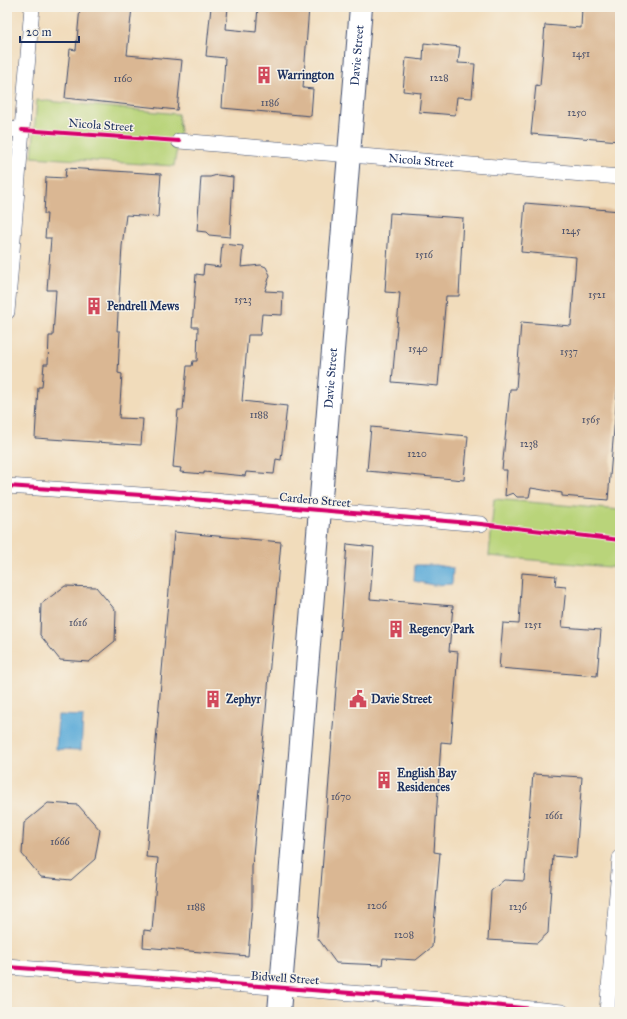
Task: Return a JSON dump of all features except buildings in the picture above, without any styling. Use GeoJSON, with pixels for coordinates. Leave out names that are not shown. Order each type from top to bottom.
{"type":"FeatureCollection","features":[{"type":"Feature","properties":{"kind":"main road","name":"Davie Street"},"geometry":{"type":"LineString","coordinates":[[279,1012],[361,7]]}},
{"type":"Feature","properties":{"kind":"street"},"geometry":{"type":"LineString","coordinates":[[7,312],[32,7]]}},
{"type":"Feature","properties":{"kind":"street"},"geometry":{"type":"LineString","coordinates":[[7,129],[22,130]]}},
{"type":"Feature","properties":{"kind":"street","name":"Nicola Street"},"geometry":{"type":"LineString","coordinates":[[178,141],[620,177]]}},
{"type":"Feature","properties":{"kind":"street","name":"Cardero Street"},"geometry":{"type":"LineString","coordinates":[[7,486],[482,524]]}},
{"type":"Feature","properties":{"kind":"street"},"geometry":{"type":"LineString","coordinates":[[607,1012],[620,858]]}},
{"type":"Feature","properties":{"kind":"street","name":"Bidwell Street"},"geometry":{"type":"LineString","coordinates":[[7,967],[443,1000],[562,1012]]}},
{"type":"Feature","properties":{"kind":"green space"},"geometry":{"type":"Polygon","coordinates":[[[37,100],[178,114],[180,130],[174,166],[32,157],[37,100]]]}},
{"type":"Feature","properties":{"kind":"green space"},"geometry":{"type":"Polygon","coordinates":[[[494,499],[620,510],[620,568],[489,556],[494,499]]]}},
{"type":"Feature","properties":{"kind":"water"},"geometry":{"type":"Polygon","coordinates":[[[415,565],[435,565],[453,568],[452,584],[433,585],[414,581],[415,565]]]}},
{"type":"Feature","properties":{"kind":"water"},"geometry":{"type":"Polygon","coordinates":[[[58,715],[83,716],[81,750],[56,749],[58,715]]]}},
{"type":"Feature","properties":{"kind":"cycle path"},"geometry":{"type":"LineString","coordinates":[[22,130],[179,141]]}},
{"type":"Feature","properties":{"kind":"cycle path"},"geometry":{"type":"LineString","coordinates":[[7,486],[156,496],[481,524],[620,540]]}},
{"type":"Feature","properties":{"kind":"cycle path"},"geometry":{"type":"LineString","coordinates":[[7,967],[443,1000],[562,1012]]}},
{"type":"Feature","properties":{"kind":"place","name":"Warrington"},"geometry":{"type":"Point","coordinates":[264,75]}},
{"type":"Feature","properties":{"kind":"place","name":"Pendrell Mews"},"geometry":{"type":"Point","coordinates":[94,306]}},
{"type":"Feature","properties":{"kind":"place","name":"Regency Park"},"geometry":{"type":"Point","coordinates":[396,629]}},
{"type":"Feature","properties":{"kind":"place","name":"Zephyr"},"geometry":{"type":"Point","coordinates":[213,699]}},
{"type":"Feature","properties":{"kind":"place","name":"Davie Street"},"geometry":{"type":"Point","coordinates":[358,699]}},
{"type":"Feature","properties":{"kind":"place","name":"English Bay Residences"},"geometry":{"type":"Point","coordinates":[384,780]}}]}
